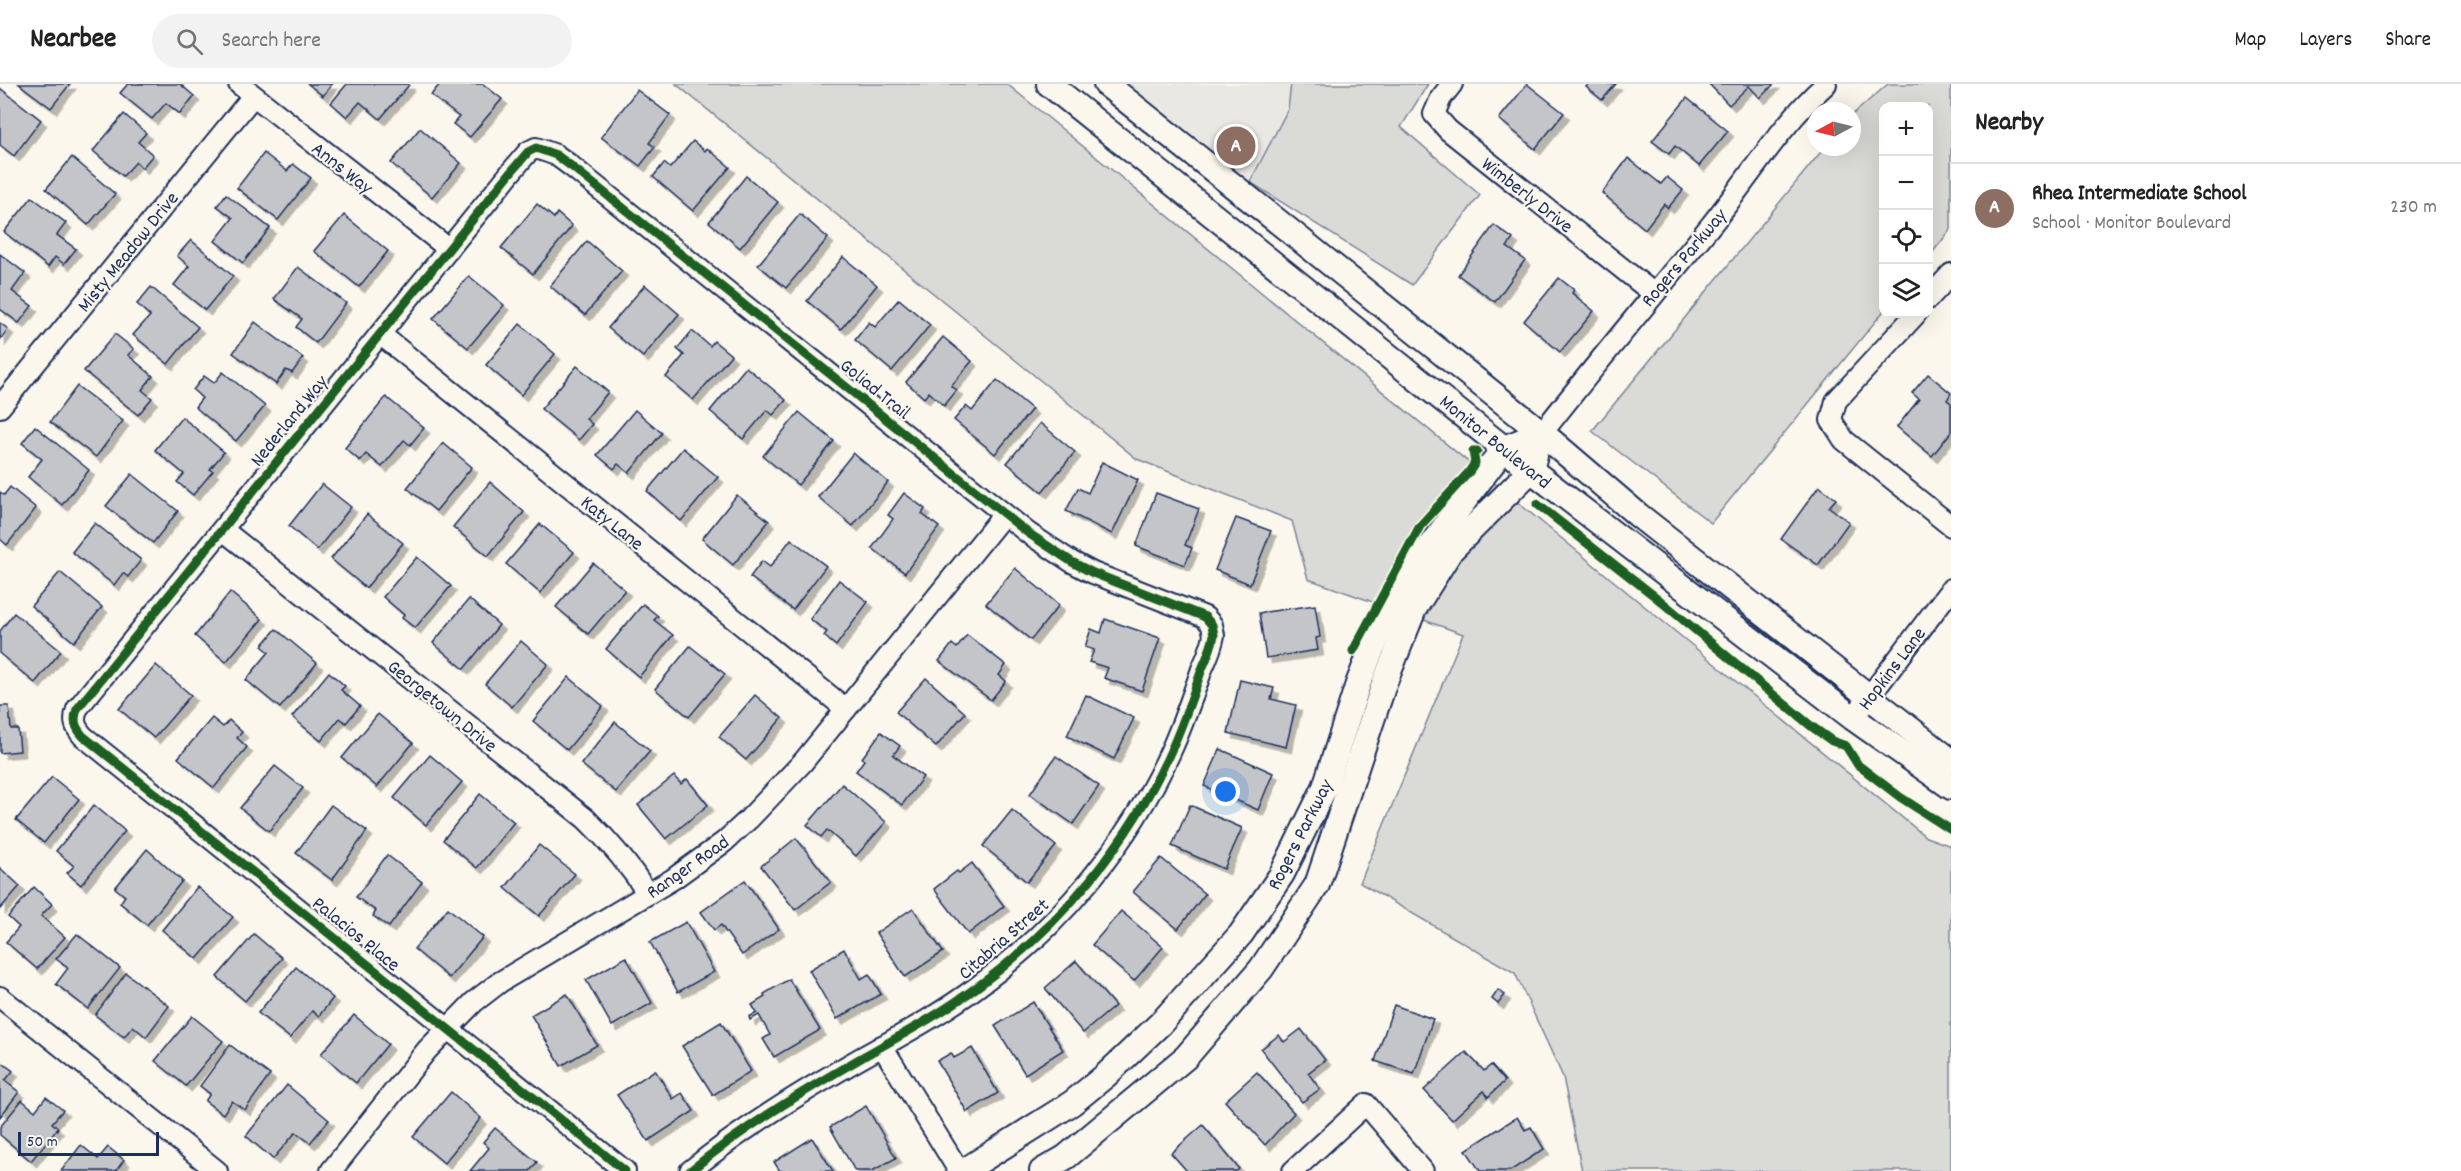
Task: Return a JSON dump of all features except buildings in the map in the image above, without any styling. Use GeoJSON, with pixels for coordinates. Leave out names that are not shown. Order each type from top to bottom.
{"type":"FeatureCollection","features":[{"type":"Feature","properties":{"kind":"street","name":"Monitor Boulevard"},"geometry":{"type":"LineString","coordinates":[[1049,84],[1531,470],[1853,718],[1951,788]]}},
{"type":"Feature","properties":{"kind":"street","name":"Monitor Boulevard"},"geometry":{"type":"LineString","coordinates":[[1106,84],[1542,433],[1638,515],[1951,761]]}},
{"type":"Feature","properties":{"kind":"street","name":"Wimberly Drive"},"geometry":{"type":"LineString","coordinates":[[1452,84],[1441,98],[1434,114],[1448,130],[1653,293]]}},
{"type":"Feature","properties":{"kind":"street","name":"Rogers Parkway"},"geometry":{"type":"LineString","coordinates":[[1042,1171],[1066,1157],[1186,1057],[1261,969],[1317,885],[1383,684],[1414,609],[1451,549],[1531,470],[1542,433],[1653,293],[1712,225],[1805,103],[1826,84]]}},
{"type":"Feature","properties":{"kind":"street","name":"Anns Way"},"geometry":{"type":"LineString","coordinates":[[246,90],[449,249]]}},
{"type":"Feature","properties":{"kind":"street","name":"Misty Meadow Drive"},"geometry":{"type":"LineString","coordinates":[[0,407],[246,90]]}},
{"type":"Feature","properties":{"kind":"street","name":"Nederland Way"},"geometry":{"type":"LineString","coordinates":[[74,719],[76,710],[380,334],[520,161],[536,148]]}},
{"type":"Feature","properties":{"kind":"street","name":"Goliad Trail"},"geometry":{"type":"LineString","coordinates":[[536,148],[556,155],[571,166],[1047,547],[1114,583],[1205,617],[1212,625]]}},
{"type":"Feature","properties":{"kind":"street"},"geometry":{"type":"LineString","coordinates":[[1933,294],[1951,274]]}},
{"type":"Feature","properties":{"kind":"street"},"geometry":{"type":"LineString","coordinates":[[1912,318],[1836,401],[1831,420],[1844,440],[1951,526]]}},
{"type":"Feature","properties":{"kind":"street","name":"Katy Lane"},"geometry":{"type":"LineString","coordinates":[[380,334],[846,710]]}},
{"type":"Feature","properties":{"kind":"street"},"geometry":{"type":"LineString","coordinates":[[1504,448],[1542,433]]}},
{"type":"Feature","properties":{"kind":"street","name":"Rogers Parkway"},"geometry":{"type":"LineString","coordinates":[[964,1171],[1072,1103],[1105,1076],[1161,1023],[1240,934],[1282,874],[1325,788],[1358,684],[1389,612],[1419,561],[1504,448]]}},
{"type":"Feature","properties":{"kind":"street","name":"Ranger Road"},"geometry":{"type":"LineString","coordinates":[[331,1171],[427,1050],[474,1002],[500,982],[697,863],[749,819],[803,762],[1004,514]]}},
{"type":"Feature","properties":{"kind":"street","name":"Georgetown Drive"},"geometry":{"type":"LineString","coordinates":[[223,530],[586,819],[630,865],[648,894]]}},
{"type":"Feature","properties":{"kind":"street","name":"Hopkins Lane"},"geometry":{"type":"LineString","coordinates":[[1853,718],[1951,589]]}},
{"type":"Feature","properties":{"kind":"street","name":"Citabria Street"},"geometry":{"type":"LineString","coordinates":[[690,1171],[717,1149],[810,1089],[977,987],[1016,956],[1058,916],[1104,862],[1133,820],[1164,767],[1213,644],[1212,625]]}},
{"type":"Feature","properties":{"kind":"street","name":"Palacios Place"},"geometry":{"type":"LineString","coordinates":[[74,719],[76,729],[83,736],[625,1171]]}},
{"type":"Feature","properties":{"kind":"street"},"geometry":{"type":"LineString","coordinates":[[0,997],[217,1171]]}},
{"type":"Feature","properties":{"kind":"street"},"geometry":{"type":"LineString","coordinates":[[882,1046],[959,1171]]}},
{"type":"Feature","properties":{"kind":"street"},"geometry":{"type":"LineString","coordinates":[[1293,1171],[1366,1104],[1423,1171]]}},
{"type":"Feature","properties":{"kind":"shaded area"},"geometry":{"type":"Polygon","coordinates":[[[676,84],[1007,84],[1926,837],[1951,846],[1951,1171],[1582,1171],[1563,1077],[1515,973],[1360,883],[1463,634],[1308,579],[1292,521],[1137,459],[676,84]]]}},
{"type":"Feature","properties":{"kind":"shaded area"},"geometry":{"type":"Polygon","coordinates":[[[1125,84],[1291,84],[1288,109],[1250,182],[1125,84]]]}},
{"type":"Feature","properties":{"kind":"shaded area"},"geometry":{"type":"Polygon","coordinates":[[[1291,84],[1428,84],[1401,127],[1480,195],[1412,285],[1250,182],[1288,109],[1291,84]]]}},
{"type":"Feature","properties":{"kind":"shaded area"},"geometry":{"type":"Polygon","coordinates":[[[1888,84],[1951,84],[1951,229],[1933,252],[1933,102],[1879,102],[1879,317],[1711,523],[1592,431],[1818,156],[1861,156],[1861,107],[1888,84]]]}},
{"type":"Feature","properties":{"kind":"cycle path"},"geometry":{"type":"LineString","coordinates":[[625,1171],[83,736],[75,720],[77,709],[511,172],[528,152],[536,148],[556,155],[571,166],[1028,533],[1093,573],[1205,617],[1212,625],[1214,635],[1181,727],[1156,781],[1115,848],[1065,909],[1008,963],[963,997],[773,1111],[690,1171]]}},
{"type":"Feature","properties":{"kind":"cycle path"},"geometry":{"type":"LineString","coordinates":[[1353,651],[1420,526],[1469,472],[1475,463],[1473,451],[1477,451]]}},
{"type":"Feature","properties":{"kind":"cycle path"},"geometry":{"type":"LineString","coordinates":[[1537,504],[1657,598],[1811,726],[1832,741],[1846,746],[1858,765],[1900,797],[1951,830]]}},
{"type":"Feature","properties":{"kind":"place","name":"Rhea Intermediate School"},"geometry":{"type":"Point","coordinates":[1236,146]}}]}
